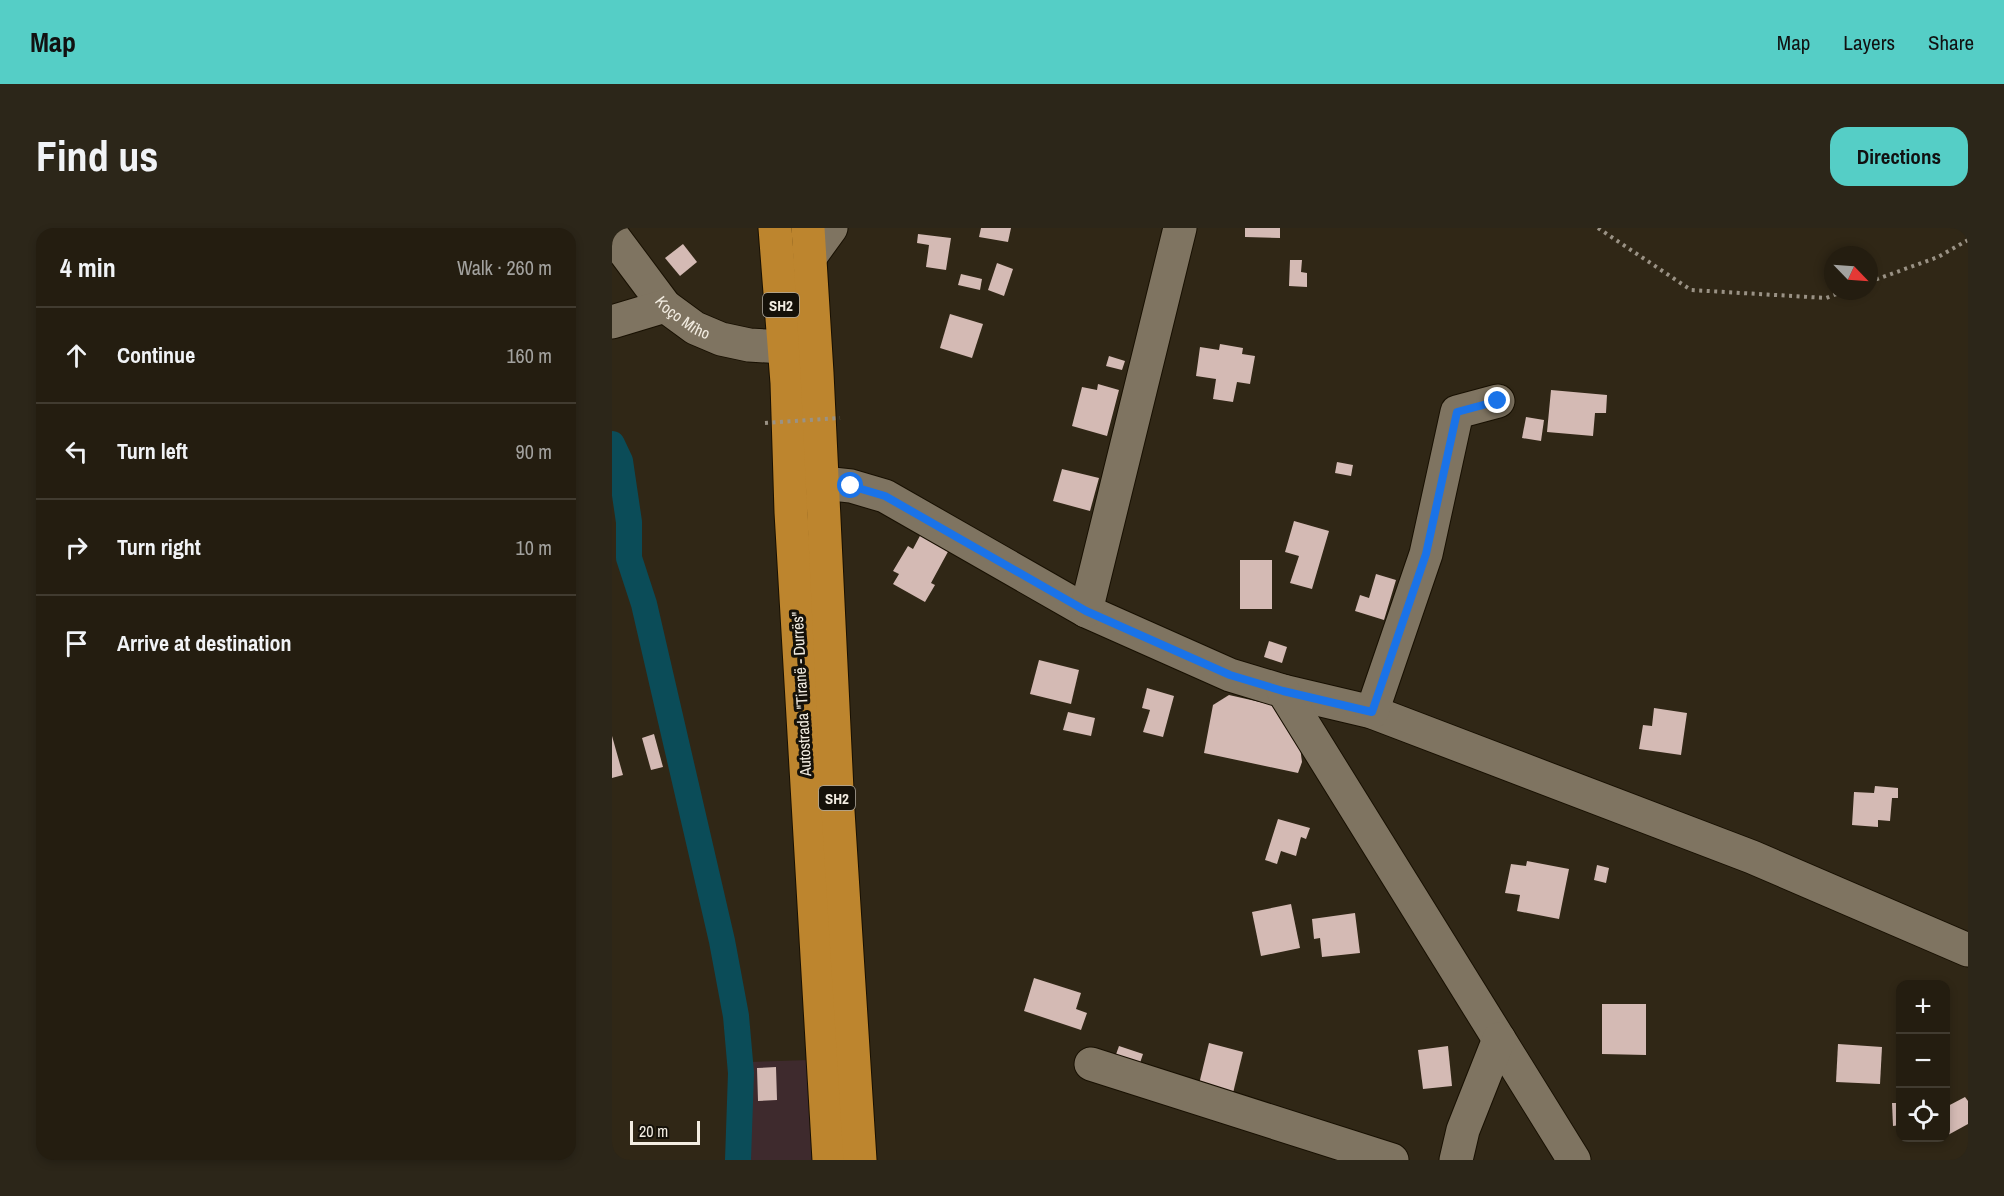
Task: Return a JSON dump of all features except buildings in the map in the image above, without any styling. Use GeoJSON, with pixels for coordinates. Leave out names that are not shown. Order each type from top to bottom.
{"type":"FeatureCollection","features":[{"type":"Feature","properties":{"kind":"highway","name":"Autostrada \"Tiranë - Durrës\""},"geometry":{"type":"LineString","coordinates":[[775,228],[787,383],[791,512],[829,1160]]}},
{"type":"Feature","properties":{"kind":"highway","name":"Autostrada \"Tiranë - Durrës\""},"geometry":{"type":"LineString","coordinates":[[809,243],[838,811],[860,1160]]}},
{"type":"Feature","properties":{"kind":"street"},"geometry":{"type":"LineString","coordinates":[[809,243],[831,228]]}},
{"type":"Feature","properties":{"kind":"street"},"geometry":{"type":"LineString","coordinates":[[1086,611],[1180,228]]}},
{"type":"Feature","properties":{"kind":"street","name":"Koço Miho"},"geometry":{"type":"LineString","coordinates":[[612,235],[665,306],[695,328],[721,339],[749,345],[784,347]]}},
{"type":"Feature","properties":{"kind":"street"},"geometry":{"type":"LineString","coordinates":[[613,321],[665,306]]}},
{"type":"Feature","properties":{"kind":"street"},"geometry":{"type":"LineString","coordinates":[[1372,712],[1426,554],[1457,412],[1498,401]]}},
{"type":"Feature","properties":{"kind":"street"},"geometry":{"type":"LineString","coordinates":[[823,483],[851,486],[885,496],[1086,611],[1230,675],[1283,691],[1372,712],[1752,857],[1968,950]]}},
{"type":"Feature","properties":{"kind":"street"},"geometry":{"type":"LineString","coordinates":[[1283,691],[1574,1160]]}},
{"type":"Feature","properties":{"kind":"street"},"geometry":{"type":"LineString","coordinates":[[1456,1160],[1463,1130],[1499,1039]]}},
{"type":"Feature","properties":{"kind":"street"},"geometry":{"type":"LineString","coordinates":[[1091,1064],[1392,1160]]}},
{"type":"Feature","properties":{"kind":"path"},"geometry":{"type":"LineString","coordinates":[[1598,228],[1691,290],[1824,298]]}},
{"type":"Feature","properties":{"kind":"path"},"geometry":{"type":"LineString","coordinates":[[1878,279],[1938,257],[1968,240]]}},
{"type":"Feature","properties":{"kind":"path"},"geometry":{"type":"LineString","coordinates":[[765,423],[840,418]]}},
{"type":"Feature","properties":{"kind":"shaded area"},"geometry":{"type":"Polygon","coordinates":[[[810,1060],[816,1160],[746,1160],[750,1062],[810,1060]]]}},
{"type":"Feature","properties":{"kind":"waterway"},"geometry":{"type":"LineString","coordinates":[[612,444],[620,461],[629,522],[629,558],[644,604],[722,941],[736,1016],[741,1073],[738,1160]]}},
{"type":"Feature","properties":{"kind":"route"},"geometry":{"type":"LineString","coordinates":[[851,486],[885,496],[1086,611],[1230,675],[1283,691],[1372,712],[1426,554],[1457,412],[1498,401]]}}]}
